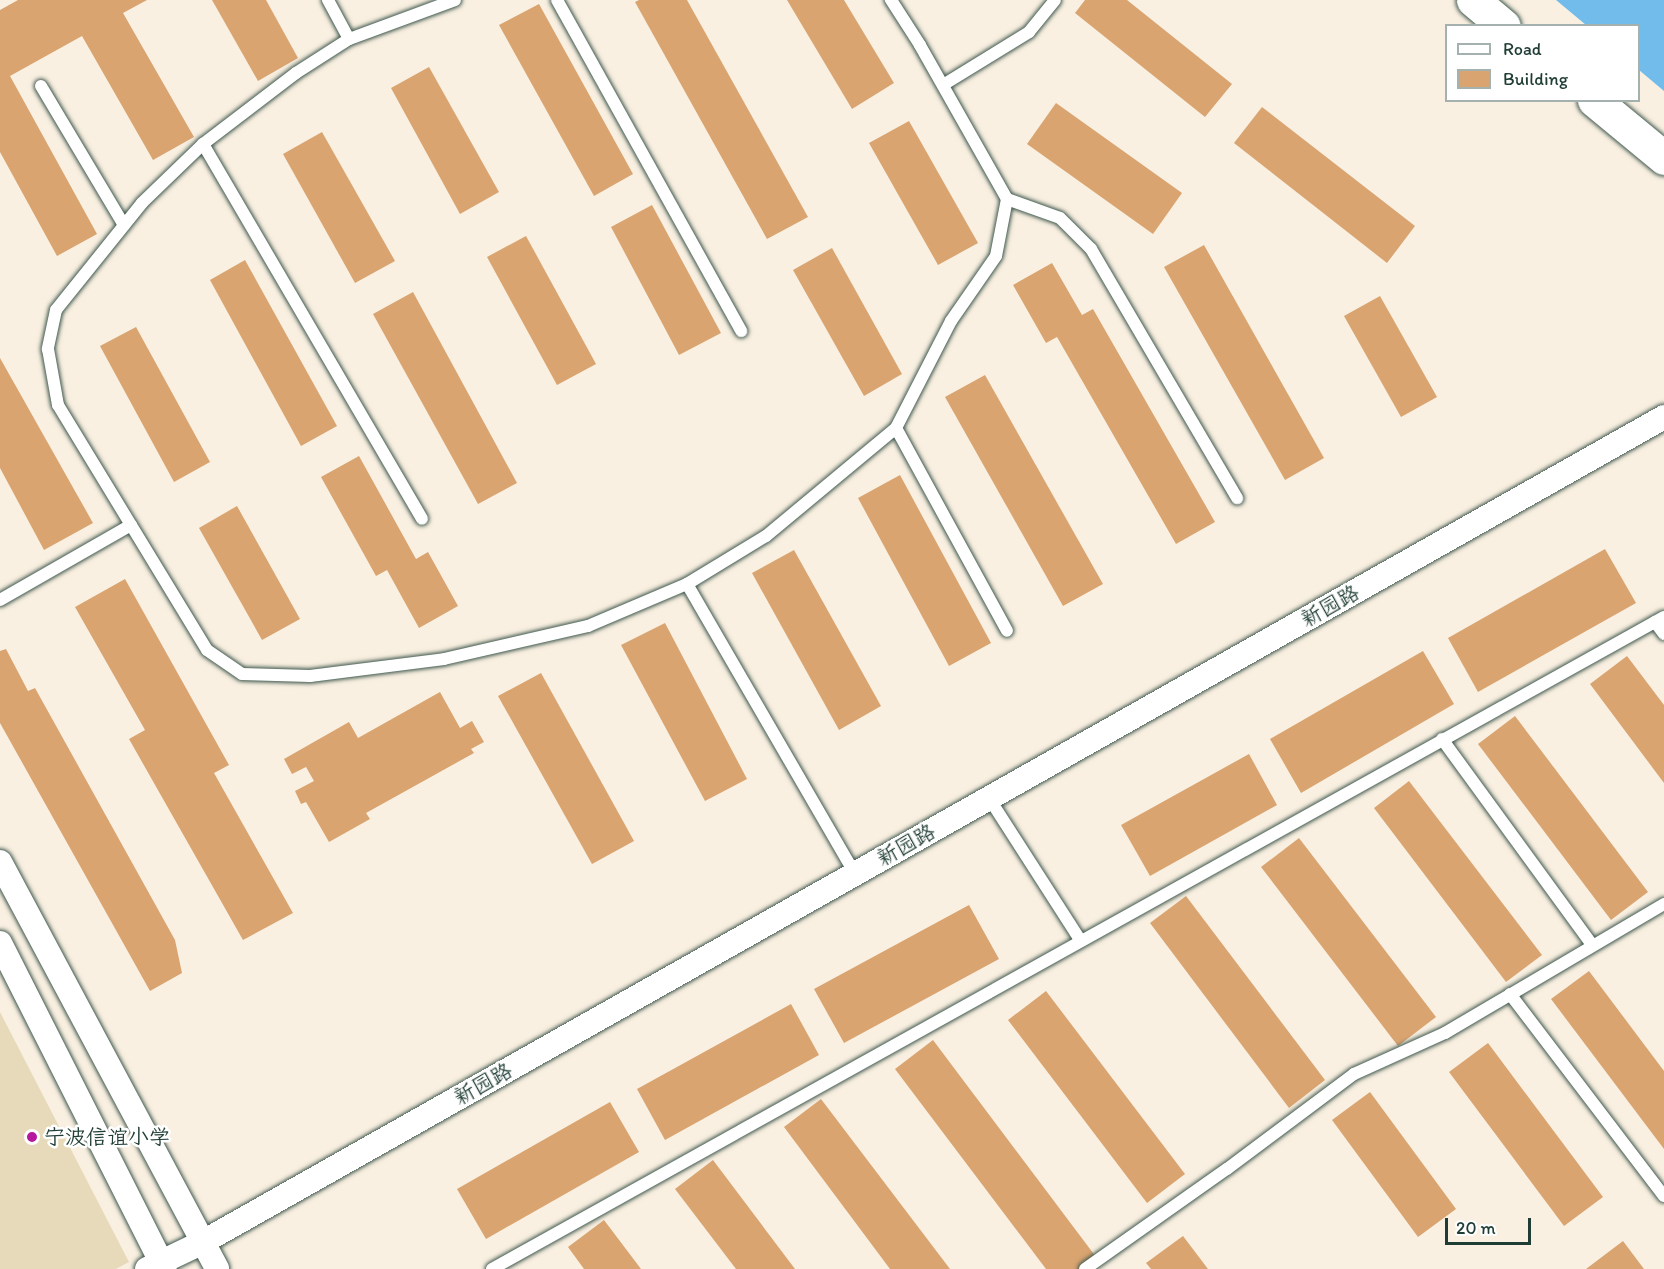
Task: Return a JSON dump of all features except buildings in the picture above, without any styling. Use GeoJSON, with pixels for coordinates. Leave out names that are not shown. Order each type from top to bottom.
{"type":"FeatureCollection","features":[{"type":"Feature","properties":{"kind":"main road"},"geometry":{"type":"LineString","coordinates":[[1473,0],[1501,24]]}},
{"type":"Feature","properties":{"kind":"main road"},"geometry":{"type":"LineString","coordinates":[[1596,102],[1664,158]]}},
{"type":"Feature","properties":{"kind":"street","name":"新园路"},"geometry":{"type":"LineString","coordinates":[[158,1267],[1664,417]]}},
{"type":"Feature","properties":{"kind":"street"},"geometry":{"type":"LineString","coordinates":[[0,862],[217,1269]]}},
{"type":"Feature","properties":{"kind":"street"},"geometry":{"type":"LineString","coordinates":[[0,943],[158,1267]]}},
{"type":"Feature","properties":{"kind":"lane"},"geometry":{"type":"LineString","coordinates":[[328,0],[349,39]]}},
{"type":"Feature","properties":{"kind":"lane"},"geometry":{"type":"LineString","coordinates":[[455,0],[349,39],[296,73],[203,144],[142,203],[56,310],[48,349],[58,405],[207,650],[242,674],[310,676],[444,659],[588,626],[687,584],[766,536],[896,429],[951,321],[996,256],[1007,199],[943,85],[891,0]]}},
{"type":"Feature","properties":{"kind":"lane"},"geometry":{"type":"LineString","coordinates":[[557,0],[741,331]]}},
{"type":"Feature","properties":{"kind":"lane"},"geometry":{"type":"LineString","coordinates":[[943,85],[1029,32],[1055,0]]}},
{"type":"Feature","properties":{"kind":"lane"},"geometry":{"type":"LineString","coordinates":[[41,86],[124,225]]}},
{"type":"Feature","properties":{"kind":"lane"},"geometry":{"type":"LineString","coordinates":[[203,144],[422,519]]}},
{"type":"Feature","properties":{"kind":"lane"},"geometry":{"type":"LineString","coordinates":[[1007,199],[1060,218],[1091,249],[1237,498]]}},
{"type":"Feature","properties":{"kind":"lane"},"geometry":{"type":"LineString","coordinates":[[896,429],[1007,631]]}},
{"type":"Feature","properties":{"kind":"lane"},"geometry":{"type":"LineString","coordinates":[[0,600],[131,525]]}},
{"type":"Feature","properties":{"kind":"lane"},"geometry":{"type":"LineString","coordinates":[[687,584],[855,874]]}},
{"type":"Feature","properties":{"kind":"lane"},"geometry":{"type":"LineString","coordinates":[[492,1269],[1659,620],[1664,634]]}},
{"type":"Feature","properties":{"kind":"lane"},"geometry":{"type":"LineString","coordinates":[[1442,739],[1592,945]]}},
{"type":"Feature","properties":{"kind":"lane"},"geometry":{"type":"LineString","coordinates":[[989,798],[1080,940]]}},
{"type":"Feature","properties":{"kind":"lane"},"geometry":{"type":"LineString","coordinates":[[1085,1269],[1227,1169],[1354,1074],[1445,1033],[1664,904]]}},
{"type":"Feature","properties":{"kind":"lane"},"geometry":{"type":"LineString","coordinates":[[1510,994],[1664,1196]]}},
{"type":"Feature","properties":{"kind":"shaded area","name":"宁波信谊小学"},"geometry":{"type":"Polygon","coordinates":[[[0,1012],[129,1262],[116,1269],[0,1269],[0,1012]]]}},
{"type":"Feature","properties":{"kind":"water"},"geometry":{"type":"Polygon","coordinates":[[[1556,0],[1664,0],[1664,91],[1640,71],[1640,24],[1585,24],[1556,0]]]}},
{"type":"Feature","properties":{"kind":"place","name":"宁波信谊小学"},"geometry":{"type":"Point","coordinates":[32,1137]}}]}
